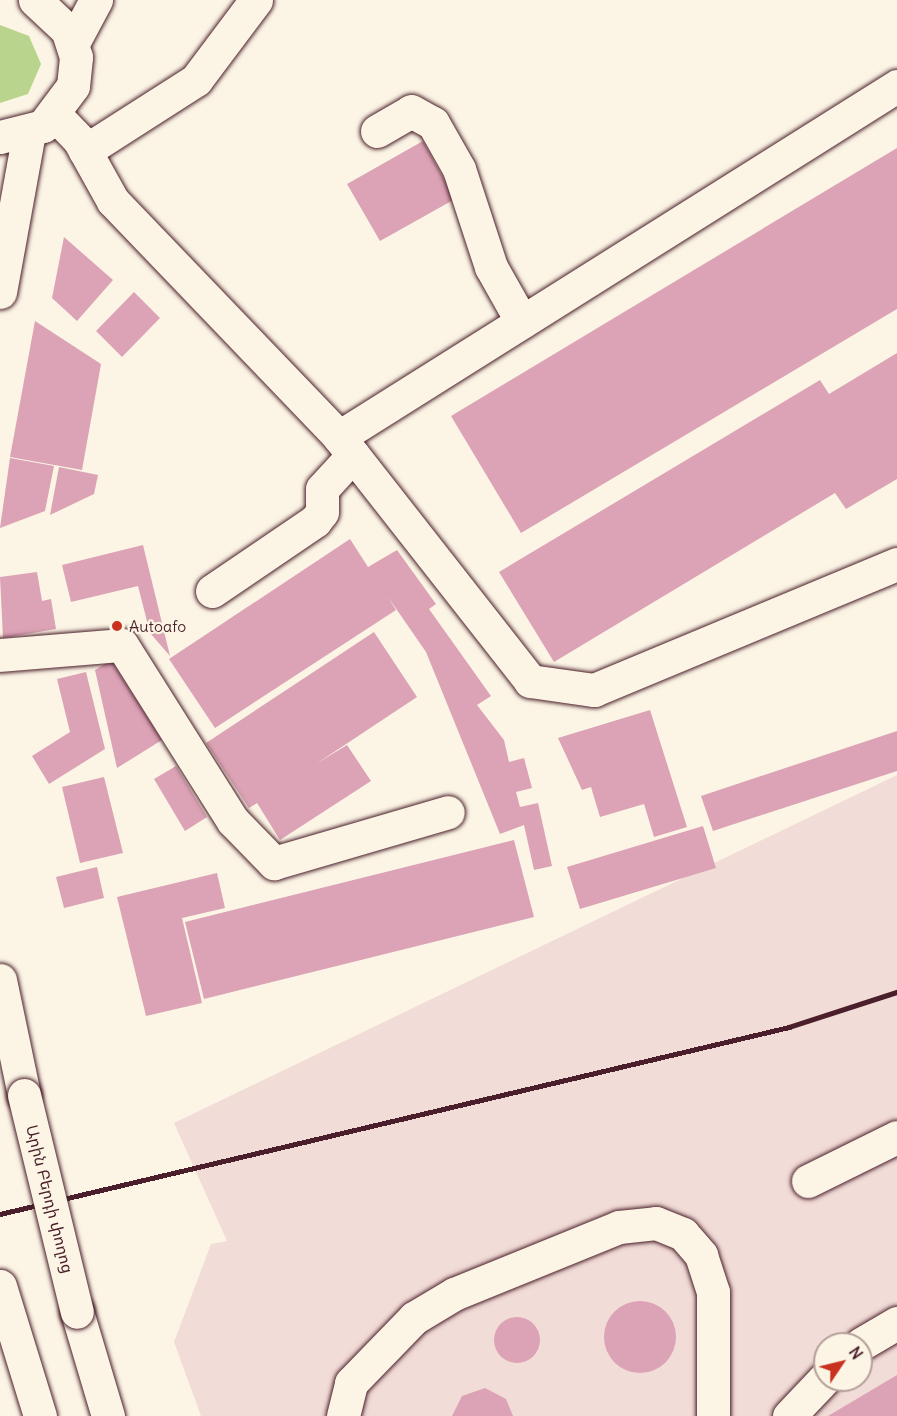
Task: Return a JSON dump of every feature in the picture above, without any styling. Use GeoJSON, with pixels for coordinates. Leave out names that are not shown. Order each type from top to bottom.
{"type":"FeatureCollection","features":[{"type":"Feature","properties":{"kind":"main road"},"geometry":{"type":"LineString","coordinates":[[35,0],[56,14],[73,43]]}},
{"type":"Feature","properties":{"kind":"main road"},"geometry":{"type":"LineString","coordinates":[[0,292],[28,128],[73,86],[73,43],[96,0]]}},
{"type":"Feature","properties":{"kind":"main road"},"geometry":{"type":"LineString","coordinates":[[85,151],[196,80],[256,0]]}},
{"type":"Feature","properties":{"kind":"main road"},"geometry":{"type":"LineString","coordinates":[[212,591],[315,520],[322,512],[322,489],[346,446],[522,322],[897,86]]}},
{"type":"Feature","properties":{"kind":"main road"},"geometry":{"type":"LineString","coordinates":[[377,131],[411,111],[433,123],[463,178],[491,267],[522,322]]}},
{"type":"Feature","properties":{"kind":"main road"},"geometry":{"type":"LineString","coordinates":[[28,128],[85,151],[113,201],[346,446],[530,681],[594,690],[897,564]]}},
{"type":"Feature","properties":{"kind":"main road"},"geometry":{"type":"LineString","coordinates":[[0,655],[122,645],[233,821],[274,863],[448,812]]}},
{"type":"Feature","properties":{"kind":"main road","name":"Արին Բերդի փողոց"},"geometry":{"type":"LineString","coordinates":[[0,980],[24,1095],[77,1312],[108,1416]]}},
{"type":"Feature","properties":{"kind":"main road"},"geometry":{"type":"LineString","coordinates":[[808,1181],[897,1137]]}},
{"type":"Feature","properties":{"kind":"main road"},"geometry":{"type":"LineString","coordinates":[[343,1416],[351,1383],[414,1318],[454,1294],[608,1232],[656,1222],[683,1234],[700,1255],[713,1292],[713,1416]]}},
{"type":"Feature","properties":{"kind":"main road"},"geometry":{"type":"LineString","coordinates":[[0,1286],[10,1325],[40,1416]]}},
{"type":"Feature","properties":{"kind":"main road"},"geometry":{"type":"LineString","coordinates":[[873,1337],[897,1323]]}},
{"type":"Feature","properties":{"kind":"main road"},"geometry":{"type":"LineString","coordinates":[[789,1416],[813,1391]]}},
{"type":"Feature","properties":{"kind":"shaded area"},"geometry":{"type":"Polygon","coordinates":[[[897,775],[897,1416],[201,1416],[174,1342],[211,1244],[227,1241],[174,1123],[897,775]]]}},
{"type":"Feature","properties":{"kind":"green space"},"geometry":{"type":"Polygon","coordinates":[[[0,25],[29,36],[41,64],[28,94],[0,103],[0,25]]]}},
{"type":"Feature","properties":{"kind":"building"},"geometry":{"type":"Polygon","coordinates":[[[423,141],[455,199],[380,241],[347,184],[423,141]]]}},
{"type":"Feature","properties":{"kind":"building"},"geometry":{"type":"Polygon","coordinates":[[[897,148],[897,309],[521,533],[451,416],[897,148]]]}},
{"type":"Feature","properties":{"kind":"building"},"geometry":{"type":"Polygon","coordinates":[[[64,237],[113,280],[77,321],[52,298],[64,237]]]}},
{"type":"Feature","properties":{"kind":"building"},"geometry":{"type":"Polygon","coordinates":[[[134,292],[160,318],[122,357],[96,331],[134,292]]]}},
{"type":"Feature","properties":{"kind":"building"},"geometry":{"type":"Polygon","coordinates":[[[35,321],[101,364],[82,470],[10,457],[35,321]]]}},
{"type":"Feature","properties":{"kind":"building"},"geometry":{"type":"Polygon","coordinates":[[[897,353],[897,479],[846,509],[835,493],[554,662],[499,572],[820,380],[829,394],[897,353]]]}},
{"type":"Feature","properties":{"kind":"building"},"geometry":{"type":"Polygon","coordinates":[[[10,458],[54,466],[45,511],[0,528],[10,458]]]}},
{"type":"Feature","properties":{"kind":"building"},"geometry":{"type":"Polygon","coordinates":[[[59,467],[98,475],[94,494],[50,515],[59,467]]]}},
{"type":"Feature","properties":{"kind":"building"},"geometry":{"type":"Polygon","coordinates":[[[350,539],[368,567],[397,550],[436,604],[429,609],[491,696],[477,705],[504,740],[509,762],[524,758],[532,788],[516,792],[520,807],[538,803],[552,866],[534,870],[524,825],[500,834],[426,652],[388,597],[396,610],[215,728],[169,659],[350,539]]]}},
{"type":"Feature","properties":{"kind":"building"},"geometry":{"type":"Polygon","coordinates":[[[143,545],[170,656],[150,633],[138,586],[71,602],[62,565],[143,545]]]}},
{"type":"Feature","properties":{"kind":"building"},"geometry":{"type":"Polygon","coordinates":[[[37,572],[42,601],[51,599],[56,629],[3,638],[0,577],[37,572]]]}},
{"type":"Feature","properties":{"kind":"building"},"geometry":{"type":"Polygon","coordinates":[[[374,632],[417,697],[316,764],[347,745],[371,781],[280,840],[257,803],[249,808],[206,743],[374,632]]]}},
{"type":"Feature","properties":{"kind":"building"},"geometry":{"type":"Polygon","coordinates":[[[111,660],[162,740],[117,768],[95,670],[111,660]]]}},
{"type":"Feature","properties":{"kind":"building"},"geometry":{"type":"Polygon","coordinates":[[[86,672],[105,749],[49,784],[32,756],[70,732],[57,679],[86,672]]]}},
{"type":"Feature","properties":{"kind":"building"},"geometry":{"type":"Polygon","coordinates":[[[650,710],[687,827],[654,837],[644,804],[600,817],[591,787],[582,790],[558,738],[650,710]]]}},
{"type":"Feature","properties":{"kind":"building"},"geometry":{"type":"Polygon","coordinates":[[[897,731],[897,771],[713,831],[701,796],[897,731]]]}},
{"type":"Feature","properties":{"kind":"building"},"geometry":{"type":"Polygon","coordinates":[[[176,766],[207,817],[185,831],[154,779],[176,766]]]}},
{"type":"Feature","properties":{"kind":"building"},"geometry":{"type":"Polygon","coordinates":[[[104,777],[123,853],[80,863],[62,787],[104,777]]]}},
{"type":"Feature","properties":{"kind":"building"},"geometry":{"type":"Polygon","coordinates":[[[703,826],[716,868],[580,909],[567,867],[703,826]]]}},
{"type":"Feature","properties":{"kind":"building"},"geometry":{"type":"Polygon","coordinates":[[[514,840],[534,917],[204,999],[185,922],[514,840]]]}},
{"type":"Feature","properties":{"kind":"building"},"geometry":{"type":"Polygon","coordinates":[[[97,867],[104,898],[64,908],[56,877],[97,867]]]}},
{"type":"Feature","properties":{"kind":"building"},"geometry":{"type":"Polygon","coordinates":[[[217,873],[225,908],[182,918],[202,1003],[146,1016],[117,897],[217,873]]]}},
{"type":"Feature","properties":{"kind":"building"},"geometry":{"type":"Polygon","coordinates":[[[647,1301],[666,1311],[674,1323],[676,1337],[674,1351],[666,1363],[654,1371],[633,1373],[614,1363],[606,1351],[604,1330],[614,1311],[626,1303],[647,1301]]]}},
{"type":"Feature","properties":{"kind":"building"},"geometry":{"type":"Polygon","coordinates":[[[522,1317],[534,1323],[539,1331],[539,1349],[534,1357],[526,1362],[512,1363],[504,1360],[497,1353],[494,1335],[497,1327],[504,1320],[522,1317]]]}},
{"type":"Feature","properties":{"kind":"building"},"geometry":{"type":"Polygon","coordinates":[[[897,1375],[897,1416],[828,1416],[868,1392],[873,1392],[873,1389],[897,1375]]]}},
{"type":"Feature","properties":{"kind":"building"},"geometry":{"type":"Polygon","coordinates":[[[485,1388],[506,1399],[513,1416],[452,1416],[462,1396],[485,1388]]]}},
{"type":"Feature","properties":{"kind":"railway"},"geometry":{"type":"LineString","coordinates":[[0,1214],[789,1027],[897,992]]}},
{"type":"Feature","properties":{"kind":"place","name":"Autoafo"},"geometry":{"type":"Point","coordinates":[117,626]}}]}
